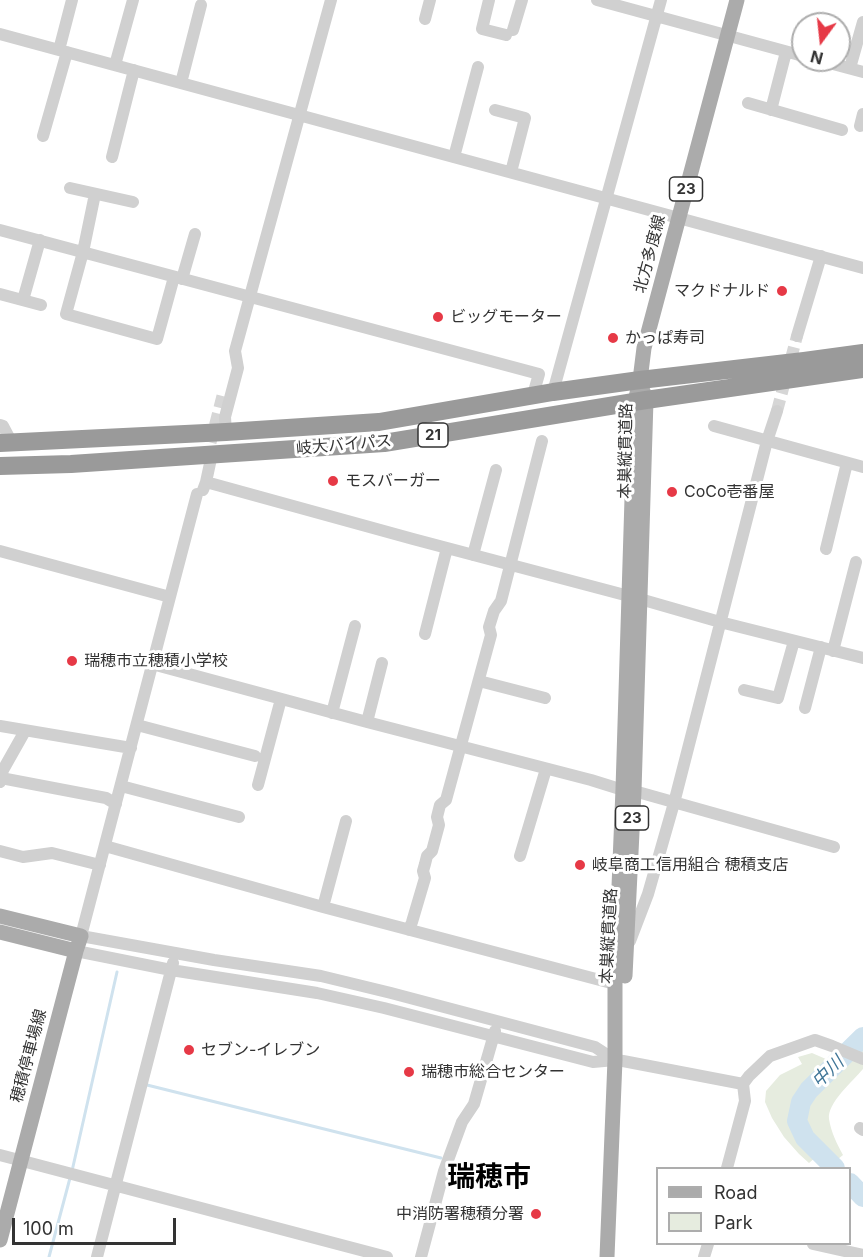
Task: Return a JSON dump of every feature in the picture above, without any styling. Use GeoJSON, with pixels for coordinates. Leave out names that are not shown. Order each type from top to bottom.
{"type":"FeatureCollection","features":[{"type":"Feature","properties":{"kind":"highway","name":"岐大バイパス"},"geometry":{"type":"LineString","coordinates":[[6,443],[379,422],[554,392],[863,353]]}},
{"type":"Feature","properties":{"kind":"highway","name":"岐大バイパス"},"geometry":{"type":"LineString","coordinates":[[0,466],[71,464],[384,443],[641,401],[863,369]]}},
{"type":"Feature","properties":{"kind":"main road","name":"北方多度線"},"geometry":{"type":"LineString","coordinates":[[640,380],[644,348],[737,0]]}},
{"type":"Feature","properties":{"kind":"main road","name":"本巣縦貫道路"},"geometry":{"type":"LineString","coordinates":[[616,1257],[619,1061],[615,984],[627,790],[640,380]]}},
{"type":"Feature","properties":{"kind":"main road","name":"本巣縦貫道路"},"geometry":{"type":"LineString","coordinates":[[607,1257],[627,948],[627,790]]}},
{"type":"Feature","properties":{"kind":"main road"},"geometry":{"type":"LineString","coordinates":[[0,915],[81,936]]}},
{"type":"Feature","properties":{"kind":"main road"},"geometry":{"type":"LineString","coordinates":[[0,932],[76,951]]}},
{"type":"Feature","properties":{"kind":"main road","name":"穂積停車場線"},"geometry":{"type":"LineString","coordinates":[[0,1240],[81,936]]}},
{"type":"Feature","properties":{"kind":"street"},"geometry":{"type":"LineString","coordinates":[[43,136],[63,51],[72,0]]}},
{"type":"Feature","properties":{"kind":"street"},"geometry":{"type":"LineString","coordinates":[[115,65],[133,0]]}},
{"type":"Feature","properties":{"kind":"street"},"geometry":{"type":"LineString","coordinates":[[224,394],[331,0]]}},
{"type":"Feature","properties":{"kind":"street"},"geometry":{"type":"LineString","coordinates":[[425,19],[430,0]]}},
{"type":"Feature","properties":{"kind":"street"},"geometry":{"type":"LineString","coordinates":[[489,0],[482,29],[509,32],[522,0]]}},
{"type":"Feature","properties":{"kind":"street"},"geometry":{"type":"LineString","coordinates":[[598,0],[791,53]]}},
{"type":"Feature","properties":{"kind":"street"},"geometry":{"type":"LineString","coordinates":[[554,392],[661,0]]}},
{"type":"Feature","properties":{"kind":"street"},"geometry":{"type":"LineString","coordinates":[[181,83],[201,5]]}},
{"type":"Feature","properties":{"kind":"street"},"geometry":{"type":"LineString","coordinates":[[851,64],[863,22]]}},
{"type":"Feature","properties":{"kind":"street"},"geometry":{"type":"LineString","coordinates":[[0,34],[863,268]]}},
{"type":"Feature","properties":{"kind":"street"},"geometry":{"type":"LineString","coordinates":[[771,110],[786,52]]}},
{"type":"Feature","properties":{"kind":"street"},"geometry":{"type":"LineString","coordinates":[[454,157],[478,67]]}},
{"type":"Feature","properties":{"kind":"street"},"geometry":{"type":"LineString","coordinates":[[112,157],[134,70]]}},
{"type":"Feature","properties":{"kind":"street"},"geometry":{"type":"LineString","coordinates":[[748,103],[842,130]]}},
{"type":"Feature","properties":{"kind":"street"},"geometry":{"type":"LineString","coordinates":[[495,110],[525,118],[511,172]]}},
{"type":"Feature","properties":{"kind":"street"},"geometry":{"type":"LineString","coordinates":[[70,188],[133,202]]}},
{"type":"Feature","properties":{"kind":"street"},"geometry":{"type":"LineString","coordinates":[[95,194],[83,252],[66,314],[157,339],[195,234]]}},
{"type":"Feature","properties":{"kind":"street"},"geometry":{"type":"LineString","coordinates":[[0,230],[539,374],[533,395]]}},
{"type":"Feature","properties":{"kind":"street"},"geometry":{"type":"LineString","coordinates":[[23,300],[40,240]]}},
{"type":"Feature","properties":{"kind":"street"},"geometry":{"type":"LineString","coordinates":[[797,336],[821,256]]}},
{"type":"Feature","properties":{"kind":"street"},"geometry":{"type":"LineString","coordinates":[[0,294],[41,305]]}},
{"type":"Feature","properties":{"kind":"street"},"geometry":{"type":"LineString","coordinates":[[226,432],[225,417],[238,368],[235,351]]}},
{"type":"Feature","properties":{"kind":"street"},"geometry":{"type":"LineString","coordinates":[[627,948],[648,894],[674,803],[767,441],[777,411]]}},
{"type":"Feature","properties":{"kind":"street"},"geometry":{"type":"LineString","coordinates":[[0,425],[3,426],[6,443]]}},
{"type":"Feature","properties":{"kind":"street"},"geometry":{"type":"LineString","coordinates":[[714,426],[863,467]]}},
{"type":"Feature","properties":{"kind":"street"},"geometry":{"type":"LineString","coordinates":[[409,930],[425,878],[423,871],[427,856],[432,851],[439,825],[437,817],[440,805],[446,800],[491,635],[489,627],[494,611],[501,601],[542,441]]}},
{"type":"Feature","properties":{"kind":"street"},"geometry":{"type":"LineString","coordinates":[[188,530],[206,482],[212,454]]}},
{"type":"Feature","properties":{"kind":"street"},"geometry":{"type":"LineString","coordinates":[[826,549],[847,463]]}},
{"type":"Feature","properties":{"kind":"street"},"geometry":{"type":"LineString","coordinates":[[473,555],[496,470]]}},
{"type":"Feature","properties":{"kind":"street"},"geometry":{"type":"LineString","coordinates":[[206,482],[720,622],[863,658]]}},
{"type":"Feature","properties":{"kind":"street"},"geometry":{"type":"LineString","coordinates":[[197,494],[81,936],[214,960],[321,976],[595,1047],[619,1061]]}},
{"type":"Feature","properties":{"kind":"street"},"geometry":{"type":"LineString","coordinates":[[425,634],[447,548]]}},
{"type":"Feature","properties":{"kind":"street"},"geometry":{"type":"LineString","coordinates":[[0,551],[170,597]]}},
{"type":"Feature","properties":{"kind":"street"},"geometry":{"type":"LineString","coordinates":[[805,708],[856,562]]}},
{"type":"Feature","properties":{"kind":"street"},"geometry":{"type":"LineString","coordinates":[[332,713],[355,626]]}},
{"type":"Feature","properties":{"kind":"street"},"geometry":{"type":"LineString","coordinates":[[744,690],[778,698],[794,641]]}},
{"type":"Feature","properties":{"kind":"street"},"geometry":{"type":"LineString","coordinates":[[367,722],[382,663]]}},
{"type":"Feature","properties":{"kind":"street"},"geometry":{"type":"LineString","coordinates":[[152,664],[834,847]]}},
{"type":"Feature","properties":{"kind":"street"},"geometry":{"type":"LineString","coordinates":[[479,681],[545,698]]}},
{"type":"Feature","properties":{"kind":"street"},"geometry":{"type":"LineString","coordinates":[[258,785],[281,699]]}},
{"type":"Feature","properties":{"kind":"street"},"geometry":{"type":"LineString","coordinates":[[136,725],[255,756]]}},
{"type":"Feature","properties":{"kind":"street"},"geometry":{"type":"LineString","coordinates":[[0,726],[131,747]]}},
{"type":"Feature","properties":{"kind":"street"},"geometry":{"type":"LineString","coordinates":[[25,731],[3,770],[1,780],[106,798],[116,804]]}},
{"type":"Feature","properties":{"kind":"street"},"geometry":{"type":"LineString","coordinates":[[520,856],[546,769]]}},
{"type":"Feature","properties":{"kind":"street"},"geometry":{"type":"LineString","coordinates":[[121,786],[239,818]]}},
{"type":"Feature","properties":{"kind":"street"},"geometry":{"type":"LineString","coordinates":[[323,907],[346,821]]}},
{"type":"Feature","properties":{"kind":"street"},"geometry":{"type":"LineString","coordinates":[[105,846],[323,907],[615,984]]}},
{"type":"Feature","properties":{"kind":"street"},"geometry":{"type":"LineString","coordinates":[[0,851],[23,856],[52,853],[100,866]]}},
{"type":"Feature","properties":{"kind":"street"},"geometry":{"type":"LineString","coordinates":[[76,951],[171,970],[317,993],[593,1062],[619,1061],[743,1084]]}},
{"type":"Feature","properties":{"kind":"street"},"geometry":{"type":"LineString","coordinates":[[97,1257],[175,953]]}},
{"type":"Feature","properties":{"kind":"street"},"geometry":{"type":"LineString","coordinates":[[421,1257],[444,1171],[462,1122],[474,1104],[499,1021]]}},
{"type":"Feature","properties":{"kind":"street"},"geometry":{"type":"LineString","coordinates":[[727,1167],[745,1101],[743,1084],[754,1070],[771,1056],[815,1040],[863,1059]]}},
{"type":"Feature","properties":{"kind":"street"},"geometry":{"type":"LineString","coordinates":[[0,1155],[387,1257]]}},
{"type":"Feature","properties":{"kind":"street"},"geometry":{"type":"LineString","coordinates":[[818,1245],[863,1255]]}},
{"type":"Feature","properties":{"kind":"green space"},"geometry":{"type":"Polygon","coordinates":[[[863,1047],[863,1069],[836,1099],[829,1113],[831,1129],[843,1155],[828,1167],[816,1157],[809,1163],[784,1137],[772,1118],[765,1102],[766,1091],[780,1075],[802,1064],[798,1057],[812,1053],[842,1066],[863,1047]]]}},
{"type":"Feature","properties":{"kind":"waterway"},"geometry":{"type":"LineString","coordinates":[[72,1171],[117,972]]}},
{"type":"Feature","properties":{"kind":"waterway","name":"中川"},"geometry":{"type":"LineString","coordinates":[[834,1167],[805,1138],[797,1121],[801,1102],[809,1090],[863,1037]]}},
{"type":"Feature","properties":{"kind":"waterway"},"geometry":{"type":"LineString","coordinates":[[147,1085],[441,1158]]}},
{"type":"Feature","properties":{"kind":"waterway"},"geometry":{"type":"LineString","coordinates":[[49,1257],[70,1178]]}},
{"type":"Feature","properties":{"kind":"waterway","name":"中川"},"geometry":{"type":"LineString","coordinates":[[851,1184],[863,1197]]}},
{"type":"Feature","properties":{"kind":"tunnel"},"geometry":{"type":"LineString","coordinates":[[777,411],[797,336]]}},
{"type":"Feature","properties":{"kind":"tunnel"},"geometry":{"type":"LineString","coordinates":[[206,460],[223,394]]}},
{"type":"Feature","properties":{"kind":"place","name":"マクドナルド"},"geometry":{"type":"Point","coordinates":[782,291]}},
{"type":"Feature","properties":{"kind":"place","name":"ビッグモーター"},"geometry":{"type":"Point","coordinates":[438,317]}},
{"type":"Feature","properties":{"kind":"place","name":"かっぱ寿司"},"geometry":{"type":"Point","coordinates":[613,338]}},
{"type":"Feature","properties":{"kind":"place","name":"モスバーガー"},"geometry":{"type":"Point","coordinates":[333,481]}},
{"type":"Feature","properties":{"kind":"place","name":"CoCo壱番屋"},"geometry":{"type":"Point","coordinates":[672,492]}},
{"type":"Feature","properties":{"kind":"place","name":"瑞穂市立穂積小学校"},"geometry":{"type":"Point","coordinates":[72,661]}},
{"type":"Feature","properties":{"kind":"place","name":"岐阜商工信用組合 穂積支店"},"geometry":{"type":"Point","coordinates":[580,865]}},
{"type":"Feature","properties":{"kind":"place","name":"セブン-イレブン"},"geometry":{"type":"Point","coordinates":[189,1050]}},
{"type":"Feature","properties":{"kind":"place","name":"瑞穂市総合センター"},"geometry":{"type":"Point","coordinates":[409,1072]}},
{"type":"Feature","properties":{"kind":"place","name":"中消防署穂積分署"},"geometry":{"type":"Point","coordinates":[536,1214]}},
{"type":"Feature","properties":{"kind":"district","name":"瑞穂市"},"geometry":{"type":"Point","coordinates":[489,1178]}}]}
